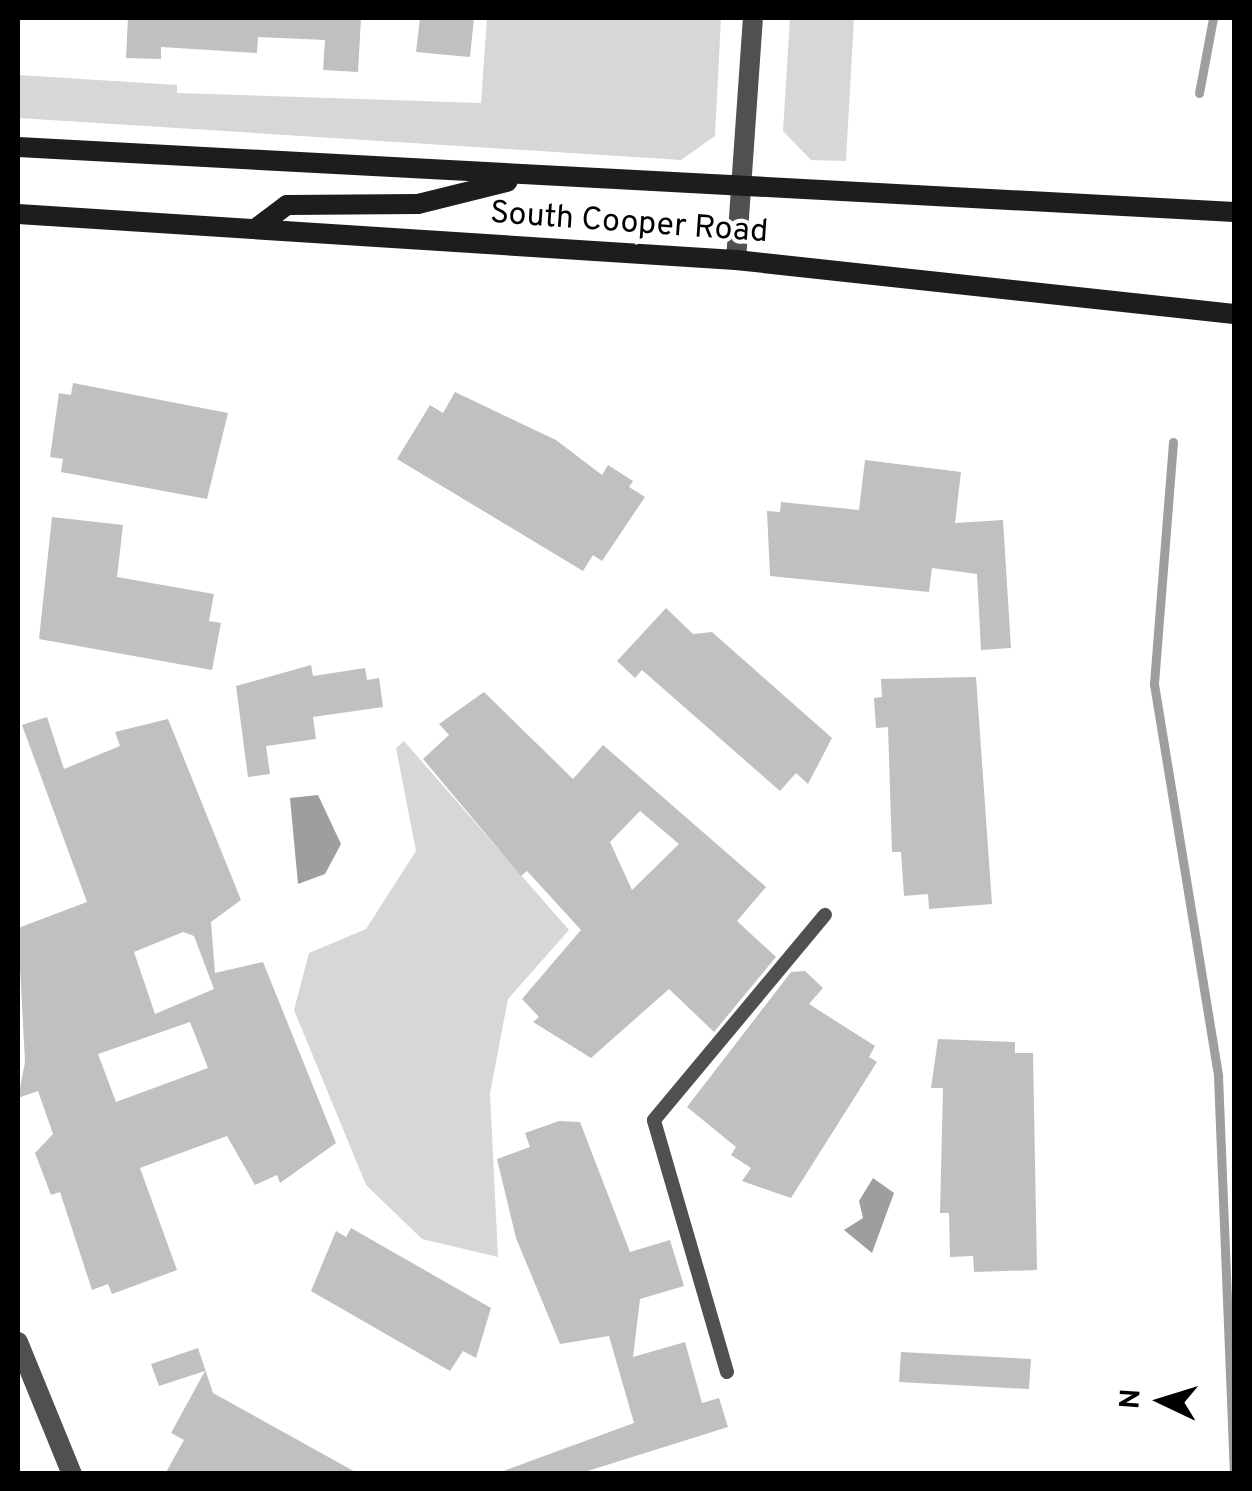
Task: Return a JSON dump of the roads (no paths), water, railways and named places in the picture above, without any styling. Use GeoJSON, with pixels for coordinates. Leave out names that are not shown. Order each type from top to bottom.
{"type":"FeatureCollection","features":[{"type":"Feature","properties":{"kind":"main road","name":"South Cooper Road"},"geometry":{"type":"LineString","coordinates":[[18,147],[742,190],[1234,212]]}},
{"type":"Feature","properties":{"kind":"main road"},"geometry":{"type":"LineString","coordinates":[[255,229],[287,205],[418,204],[528,177]]}},
{"type":"Feature","properties":{"kind":"main road","name":"South Cooper Road"},"geometry":{"type":"LineString","coordinates":[[18,214],[736,260],[1234,314]]}},
{"type":"Feature","properties":{"kind":"street"},"geometry":{"type":"LineString","coordinates":[[736,260],[752,18]]}},
{"type":"Feature","properties":{"kind":"street"},"geometry":{"type":"LineString","coordinates":[[18,1342],[72,1474]]}},
{"type":"Feature","properties":{"kind":"lane"},"geometry":{"type":"LineString","coordinates":[[727,1372],[654,1120],[825,915]]}},
{"type":"Feature","properties":{"kind":"waterway"},"geometry":{"type":"LineString","coordinates":[[1199,93],[1213,18]]}},
{"type":"Feature","properties":{"kind":"waterway"},"geometry":{"type":"LineString","coordinates":[[1173,442],[1154,684],[1218,1076],[1234,1474]]}}]}
